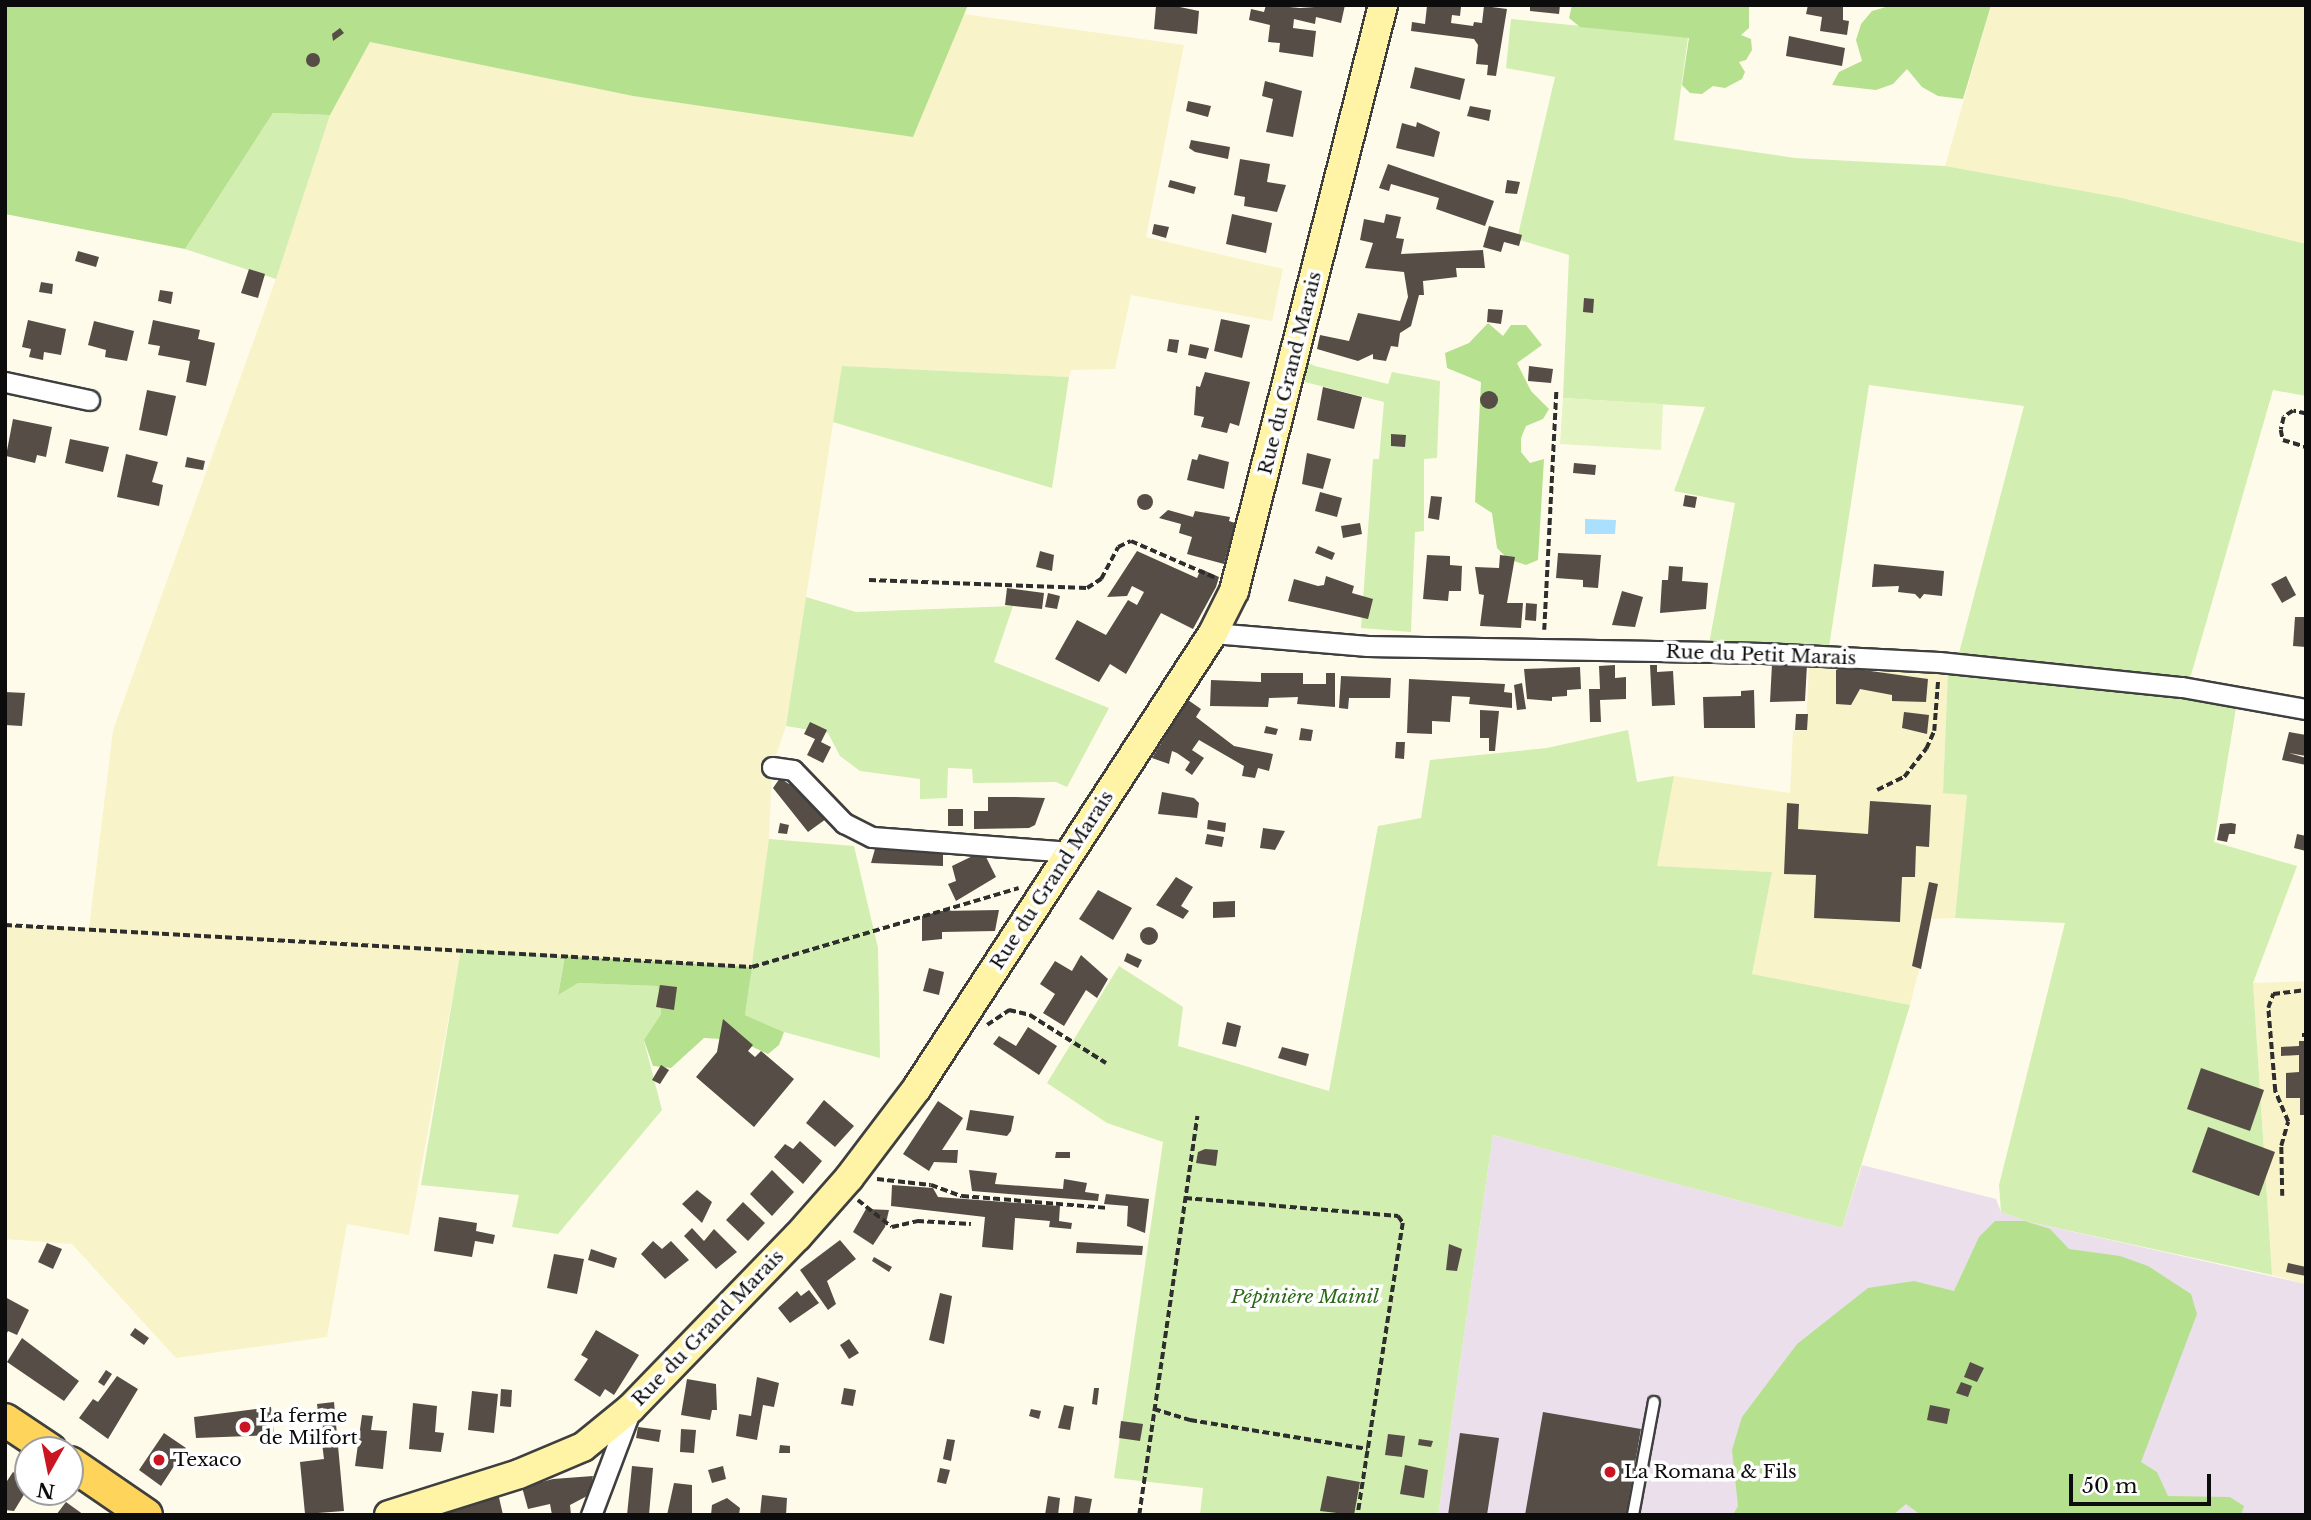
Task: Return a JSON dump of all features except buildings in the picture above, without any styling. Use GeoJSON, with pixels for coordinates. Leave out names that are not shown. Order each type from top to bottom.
{"type":"FeatureCollection","features":[{"type":"Feature","properties":{"kind":"main road"},"geometry":{"type":"LineString","coordinates":[[5,1420],[29,1436]]}},
{"type":"Feature","properties":{"kind":"main road"},"geometry":{"type":"LineString","coordinates":[[84,1473],[146,1515]]}},
{"type":"Feature","properties":{"kind":"street","name":"Rue du Grand Marais"},"geometry":{"type":"LineString","coordinates":[[389,1515],[553,1462],[583,1447],[631,1408],[848,1179],[961,1021],[1213,633],[1238,582],[1383,5]]}},
{"type":"Feature","properties":{"kind":"street"},"geometry":{"type":"LineString","coordinates":[[5,382],[89,400]]}},
{"type":"Feature","properties":{"kind":"street","name":"Rue du Petit Marais"},"geometry":{"type":"LineString","coordinates":[[1213,633],[1367,646],[1763,653],[1939,662],[2182,687],[2306,709]]}},
{"type":"Feature","properties":{"kind":"street"},"geometry":{"type":"LineString","coordinates":[[772,767],[793,770],[844,823],[872,837],[1070,852]]}},
{"type":"Feature","properties":{"kind":"street"},"geometry":{"type":"LineString","coordinates":[[591,1515],[631,1408]]}},
{"type":"Feature","properties":{"kind":"lane"},"geometry":{"type":"LineString","coordinates":[[1633,1515],[1654,1402]]}},
{"type":"Feature","properties":{"kind":"path"},"geometry":{"type":"LineString","coordinates":[[1543,651],[1556,391]]}},
{"type":"Feature","properties":{"kind":"path"},"geometry":{"type":"LineString","coordinates":[[2306,414],[2293,411],[2284,417],[2281,430],[2283,440],[2306,447]]}},
{"type":"Feature","properties":{"kind":"path"},"geometry":{"type":"LineString","coordinates":[[869,580],[1087,589],[1101,579],[1118,547],[1131,541],[1218,579]]}},
{"type":"Feature","properties":{"kind":"path"},"geometry":{"type":"LineString","coordinates":[[1877,790],[1905,777],[1926,749],[1934,731],[1939,662]]}},
{"type":"Feature","properties":{"kind":"path"},"geometry":{"type":"LineString","coordinates":[[5,925],[752,967],[1054,877]]}},
{"type":"Feature","properties":{"kind":"path"},"geometry":{"type":"LineString","coordinates":[[2282,1196],[2281,1146],[2288,1122],[2276,1091],[2268,1008],[2273,994],[2306,990]]}},
{"type":"Feature","properties":{"kind":"path"},"geometry":{"type":"LineString","coordinates":[[961,1021],[984,1027],[1009,1010],[1020,1012],[1106,1063]]}},
{"type":"Feature","properties":{"kind":"path"},"geometry":{"type":"LineString","coordinates":[[1139,1515],[1197,1116]]}},
{"type":"Feature","properties":{"kind":"path"},"geometry":{"type":"LineString","coordinates":[[848,1179],[865,1178],[931,1185],[962,1196],[1107,1208]]}},
{"type":"Feature","properties":{"kind":"path"},"geometry":{"type":"LineString","coordinates":[[848,1179],[892,1227],[917,1221],[971,1224]]}},
{"type":"Feature","properties":{"kind":"path"},"geometry":{"type":"LineString","coordinates":[[1185,1198],[1398,1216],[1403,1233],[1358,1515]]}},
{"type":"Feature","properties":{"kind":"path"},"geometry":{"type":"LineString","coordinates":[[1154,1409],[1190,1420],[1368,1449]]}},
{"type":"Feature","properties":{"kind":"shaded area"},"geometry":{"type":"Polygon","coordinates":[[[1991,5],[2306,5],[2306,244],[2122,198],[1945,166],[1991,5]]]}},
{"type":"Feature","properties":{"kind":"shaded area"},"geometry":{"type":"Polygon","coordinates":[[[964,14],[1184,45],[1146,237],[1283,269],[1272,321],[1131,295],[1115,369],[1071,370],[1069,377],[842,366],[786,726],[772,767],[769,840],[752,967],[461,950],[409,1235],[347,1224],[327,1337],[176,1358],[72,1244],[5,1239],[5,925],[89,928],[113,730],[276,279],[330,115],[370,42],[633,96],[913,137],[964,14]]]}},
{"type":"Feature","properties":{"kind":"shaded area"},"geometry":{"type":"Polygon","coordinates":[[[1809,663],[1948,671],[1943,792],[1967,795],[1955,918],[1932,919],[1910,1005],[1752,974],[1772,872],[1656,866],[1674,776],[1790,793],[1793,731],[1806,730],[1809,663]]]}},
{"type":"Feature","properties":{"kind":"shaded area"},"geometry":{"type":"Polygon","coordinates":[[[2306,981],[2306,1284],[2272,1275],[2253,983],[2306,981]]]}},
{"type":"Feature","properties":{"kind":"shaded area"},"geometry":{"type":"Polygon","coordinates":[[[1493,1135],[1842,1228],[1862,1165],[1996,1199],[2001,1212],[2025,1221],[2306,1284],[2306,1515],[1438,1515],[1493,1135]]]}},
{"type":"Feature","properties":{"kind":"green space"},"geometry":{"type":"Polygon","coordinates":[[[5,5],[968,5],[913,137],[633,96],[370,42],[330,115],[273,113],[185,249],[5,214],[5,5]]]}},
{"type":"Feature","properties":{"kind":"green space"},"geometry":{"type":"Polygon","coordinates":[[[1572,5],[1749,5],[1749,28],[1741,35],[1751,39],[1752,50],[1746,60],[1739,62],[1745,72],[1742,79],[1725,88],[1713,86],[1702,94],[1690,93],[1682,85],[1689,38],[1580,27],[1569,18],[1572,5]]]}},
{"type":"Feature","properties":{"kind":"green space"},"geometry":{"type":"Polygon","coordinates":[[[1881,5],[1991,5],[1963,99],[1938,96],[1922,87],[1907,69],[1893,84],[1876,90],[1832,85],[1839,72],[1862,61],[1856,40],[1861,24],[1872,11],[1886,7],[1881,5]]]}},
{"type":"Feature","properties":{"kind":"green space"},"geometry":{"type":"Polygon","coordinates":[[[1511,19],[1688,37],[1674,140],[1795,158],[1945,166],[2122,198],[2306,244],[2306,396],[2273,390],[2189,682],[1958,657],[2024,406],[1869,385],[1829,647],[1709,644],[1735,503],[1674,491],[1705,407],[1563,398],[1569,255],[1517,239],[1555,77],[1506,68],[1511,19]]]}},
{"type":"Feature","properties":{"kind":"green space"},"geometry":{"type":"Polygon","coordinates":[[[273,113],[330,115],[276,279],[185,249],[273,113]]]}},
{"type":"Feature","properties":{"kind":"green space"},"geometry":{"type":"Polygon","coordinates":[[[1488,323],[1503,336],[1511,325],[1526,325],[1542,345],[1517,363],[1531,391],[1549,409],[1543,419],[1526,426],[1521,438],[1521,452],[1530,463],[1544,459],[1538,560],[1526,565],[1508,559],[1497,548],[1492,513],[1475,502],[1481,382],[1447,368],[1445,353],[1469,343],[1488,323]]]}},
{"type":"Feature","properties":{"kind":"green space"},"geometry":{"type":"Polygon","coordinates":[[[1294,357],[1315,366],[1388,384],[1392,372],[1440,381],[1437,458],[1424,459],[1424,531],[1415,532],[1411,632],[1361,628],[1373,459],[1379,459],[1384,402],[1289,378],[1294,357]]]}},
{"type":"Feature","properties":{"kind":"green space"},"geometry":{"type":"Polygon","coordinates":[[[842,366],[1069,377],[1052,488],[833,422],[842,366]]]}},
{"type":"Feature","properties":{"kind":"green space"},"geometry":{"type":"Polygon","coordinates":[[[1563,398],[1663,404],[1661,450],[1560,444],[1563,398]]]}},
{"type":"Feature","properties":{"kind":"green space"},"geometry":{"type":"Polygon","coordinates":[[[806,597],[856,612],[1013,606],[994,662],[1109,708],[1067,787],[1056,782],[973,783],[972,769],[948,768],[947,798],[920,799],[920,779],[860,771],[840,756],[828,733],[786,726],[806,597]]]}},
{"type":"Feature","properties":{"kind":"green space"},"geometry":{"type":"Polygon","coordinates":[[[1948,671],[2237,702],[2214,842],[2297,866],[2253,983],[2272,1275],[2025,1221],[2001,1212],[1999,1185],[2065,923],[1955,918],[1967,795],[1943,793],[1948,671]]]}},
{"type":"Feature","properties":{"kind":"green space","name":"Pépinière Mainil"},"geometry":{"type":"Polygon","coordinates":[[[1628,730],[1637,782],[1674,776],[1657,866],[1772,872],[1752,974],[1910,1005],[1842,1228],[1493,1135],[1438,1515],[1200,1515],[1203,1488],[1114,1478],[1163,1142],[1107,1123],[1047,1083],[1119,966],[1183,1007],[1178,1046],[1329,1091],[1378,826],[1421,818],[1430,760],[1547,748],[1628,730]]]}},
{"type":"Feature","properties":{"kind":"green space"},"geometry":{"type":"Polygon","coordinates":[[[769,839],[854,846],[878,948],[880,1058],[784,1032],[745,1015],[769,839]]]}},
{"type":"Feature","properties":{"kind":"green space"},"geometry":{"type":"Polygon","coordinates":[[[461,949],[565,956],[558,994],[578,983],[658,986],[661,1014],[644,1041],[662,1110],[558,1234],[512,1227],[519,1195],[421,1185],[461,949]]]}},
{"type":"Feature","properties":{"kind":"green space"},"geometry":{"type":"Polygon","coordinates":[[[565,956],[752,967],[745,1015],[784,1032],[779,1045],[768,1054],[738,1040],[704,1038],[671,1068],[653,1066],[644,1040],[661,1014],[658,986],[578,983],[558,995],[565,956]]]}},
{"type":"Feature","properties":{"kind":"green space"},"geometry":{"type":"Polygon","coordinates":[[[1995,1221],[2025,1221],[2050,1229],[2069,1249],[2120,1256],[2148,1266],[2191,1294],[2197,1314],[2141,1462],[2157,1472],[2168,1496],[2230,1497],[2244,1506],[2241,1515],[1921,1515],[1906,1504],[1893,1515],[1733,1515],[1738,1506],[1732,1450],[1742,1417],[1797,1344],[1868,1288],[1914,1281],[1954,1291],[1979,1237],[1995,1221]]]}},
{"type":"Feature","properties":{"kind":"water"},"geometry":{"type":"Polygon","coordinates":[[[1585,519],[1616,520],[1615,534],[1585,534],[1585,519]]]}},
{"type":"Feature","properties":{"kind":"place","name":"La ferme de Milfort"},"geometry":{"type":"Point","coordinates":[245,1427]}},
{"type":"Feature","properties":{"kind":"place","name":"Texaco"},"geometry":{"type":"Point","coordinates":[159,1460]}},
{"type":"Feature","properties":{"kind":"place","name":"La Romana & Fils"},"geometry":{"type":"Point","coordinates":[1610,1472]}}]}
